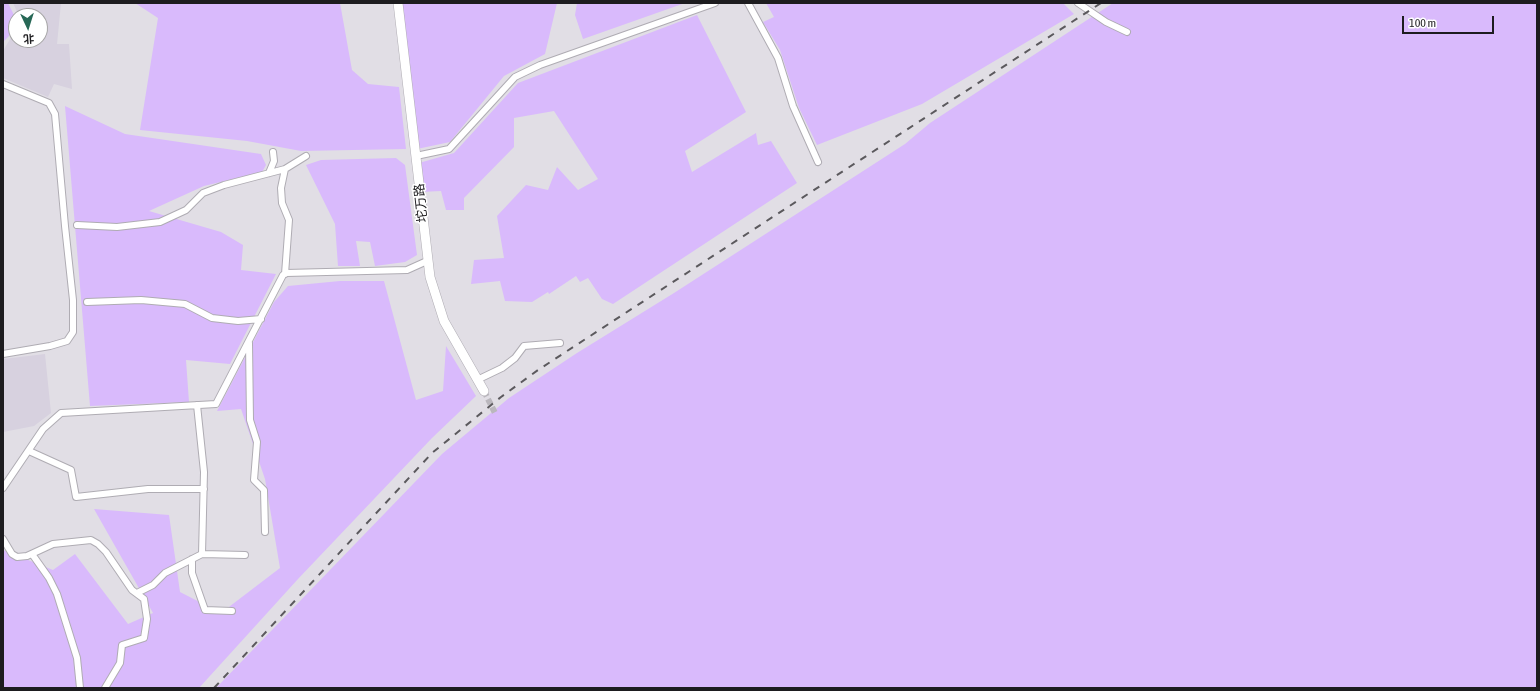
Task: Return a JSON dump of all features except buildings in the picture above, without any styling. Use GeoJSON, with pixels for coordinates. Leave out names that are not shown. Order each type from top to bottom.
{"type":"FeatureCollection","features":[{"type":"Feature","properties":{"kind":"main road","name":"坨万路"},"geometry":{"type":"LineString","coordinates":[[398,3],[427,262],[439,310],[484,391]]}},
{"type":"Feature","properties":{"kind":"street"},"geometry":{"type":"LineString","coordinates":[[416,156],[449,149],[515,77],[540,65],[715,3]]}},
{"type":"Feature","properties":{"kind":"street"},"geometry":{"type":"LineString","coordinates":[[748,3],[778,58],[794,106],[818,162]]}},
{"type":"Feature","properties":{"kind":"street"},"geometry":{"type":"LineString","coordinates":[[1078,3],[1106,22],[1127,32]]}},
{"type":"Feature","properties":{"kind":"street"},"geometry":{"type":"LineString","coordinates":[[3,84],[49,103],[55,114],[64,226],[73,300],[73,332],[67,341],[50,346],[3,354]]}},
{"type":"Feature","properties":{"kind":"street"},"geometry":{"type":"LineString","coordinates":[[268,173],[274,161],[273,152]]}},
{"type":"Feature","properties":{"kind":"street"},"geometry":{"type":"LineString","coordinates":[[77,224],[117,227],[160,222],[186,210],[203,193],[224,185],[285,169],[306,156]]}},
{"type":"Feature","properties":{"kind":"street"},"geometry":{"type":"LineString","coordinates":[[3,488],[43,429],[61,413],[216,404],[285,274],[288,220],[282,202],[281,188],[285,169]]}},
{"type":"Feature","properties":{"kind":"street"},"geometry":{"type":"LineString","coordinates":[[285,274],[407,270],[427,262]]}},
{"type":"Feature","properties":{"kind":"street"},"geometry":{"type":"LineString","coordinates":[[87,302],[141,300],[185,304],[212,318],[238,321],[261,319]]}},
{"type":"Feature","properties":{"kind":"street"},"geometry":{"type":"LineString","coordinates":[[249,342],[250,420],[257,442],[254,480],[264,490],[265,532]]}},
{"type":"Feature","properties":{"kind":"street"},"geometry":{"type":"LineString","coordinates":[[477,380],[502,368],[515,358],[524,346],[560,344]]}},
{"type":"Feature","properties":{"kind":"street"},"geometry":{"type":"LineString","coordinates":[[197,405],[204,472],[202,554]]}},
{"type":"Feature","properties":{"kind":"street"},"geometry":{"type":"LineString","coordinates":[[29,451],[71,470],[76,497],[148,489],[204,489]]}},
{"type":"Feature","properties":{"kind":"street"},"geometry":{"type":"LineString","coordinates":[[3,539],[12,554],[17,557],[32,554],[53,544],[91,540],[98,544],[106,552],[132,590],[144,599],[147,619],[144,638],[122,645],[120,663],[105,688]]}},
{"type":"Feature","properties":{"kind":"street"},"geometry":{"type":"LineString","coordinates":[[32,554],[49,578],[57,594],[77,658],[80,688]]}},
{"type":"Feature","properties":{"kind":"street"},"geometry":{"type":"LineString","coordinates":[[137,593],[153,585],[165,573],[202,554],[245,555]]}},
{"type":"Feature","properties":{"kind":"street"},"geometry":{"type":"LineString","coordinates":[[192,559],[192,573],[199,589],[204,610],[232,610]]}},
{"type":"Feature","properties":{"kind":"shaded area"},"geometry":{"type":"Polygon","coordinates":[[[3,3],[8,3],[10,8],[8,8],[8,37],[3,42],[3,3]]]}},
{"type":"Feature","properties":{"kind":"shaded area"},"geometry":{"type":"Polygon","coordinates":[[[13,3],[61,3],[57,44],[69,44],[72,89],[54,84],[48,97],[3,78],[3,51],[8,43],[8,48],[48,48],[48,8],[15,8],[13,3]]]}},
{"type":"Feature","properties":{"kind":"shaded area"},"geometry":{"type":"Polygon","coordinates":[[[135,3],[340,3],[352,70],[368,84],[399,87],[406,149],[301,151],[247,141],[140,130],[158,18],[135,3]]]}},
{"type":"Feature","properties":{"kind":"shaded area"},"geometry":{"type":"Polygon","coordinates":[[[402,3],[557,3],[545,54],[504,76],[450,142],[417,149],[402,3]]]}},
{"type":"Feature","properties":{"kind":"shaded area"},"geometry":{"type":"Polygon","coordinates":[[[577,3],[685,3],[583,39],[575,15],[577,3]]]}},
{"type":"Feature","properties":{"kind":"shaded area"},"geometry":{"type":"Polygon","coordinates":[[[766,3],[1063,3],[1074,14],[922,104],[817,145],[799,108],[780,50],[763,22],[774,17],[766,3]]]}},
{"type":"Feature","properties":{"kind":"shaded area"},"geometry":{"type":"Polygon","coordinates":[[[1113,3],[1537,3],[1537,688],[216,688],[442,454],[509,398],[905,144],[930,123],[1113,3]]]}},
{"type":"Feature","properties":{"kind":"shaded area"},"geometry":{"type":"Polygon","coordinates":[[[697,15],[746,112],[685,151],[692,172],[756,133],[758,145],[771,141],[797,183],[613,304],[602,299],[588,278],[580,282],[576,276],[549,294],[548,292],[532,302],[505,301],[500,281],[471,284],[474,260],[504,258],[497,216],[526,185],[548,190],[557,167],[578,190],[598,179],[554,111],[514,118],[514,147],[464,198],[464,210],[446,210],[441,191],[421,192],[419,163],[454,153],[518,83],[697,15]]]}},
{"type":"Feature","properties":{"kind":"shaded area"},"geometry":{"type":"Polygon","coordinates":[[[65,106],[125,134],[261,154],[266,165],[262,172],[204,186],[149,211],[221,232],[243,245],[241,270],[276,274],[230,364],[186,360],[189,402],[90,406],[65,106]]]}},
{"type":"Feature","properties":{"kind":"shaded area"},"geometry":{"type":"Polygon","coordinates":[[[396,158],[405,165],[417,255],[405,262],[375,266],[370,242],[356,241],[360,266],[338,266],[335,224],[306,165],[321,160],[396,158]]]}},
{"type":"Feature","properties":{"kind":"shaded area"},"geometry":{"type":"Polygon","coordinates":[[[340,281],[384,281],[416,400],[443,391],[446,346],[476,396],[432,438],[298,579],[199,688],[3,688],[3,550],[53,570],[75,554],[128,624],[153,613],[94,509],[169,515],[180,592],[221,613],[280,568],[265,479],[241,409],[217,411],[274,302],[288,286],[340,281]]]}},
{"type":"Feature","properties":{"kind":"shaded area"},"geometry":{"type":"Polygon","coordinates":[[[45,354],[51,413],[34,426],[3,432],[3,359],[45,354]]]}},
{"type":"Feature","properties":{"kind":"tunnel"},"geometry":{"type":"LineString","coordinates":[[484,391],[496,415]]}},
{"type":"Feature","properties":{"kind":"railway"},"geometry":{"type":"LineString","coordinates":[[214,688],[432,453],[501,397],[538,370],[1101,3]]}}]}
